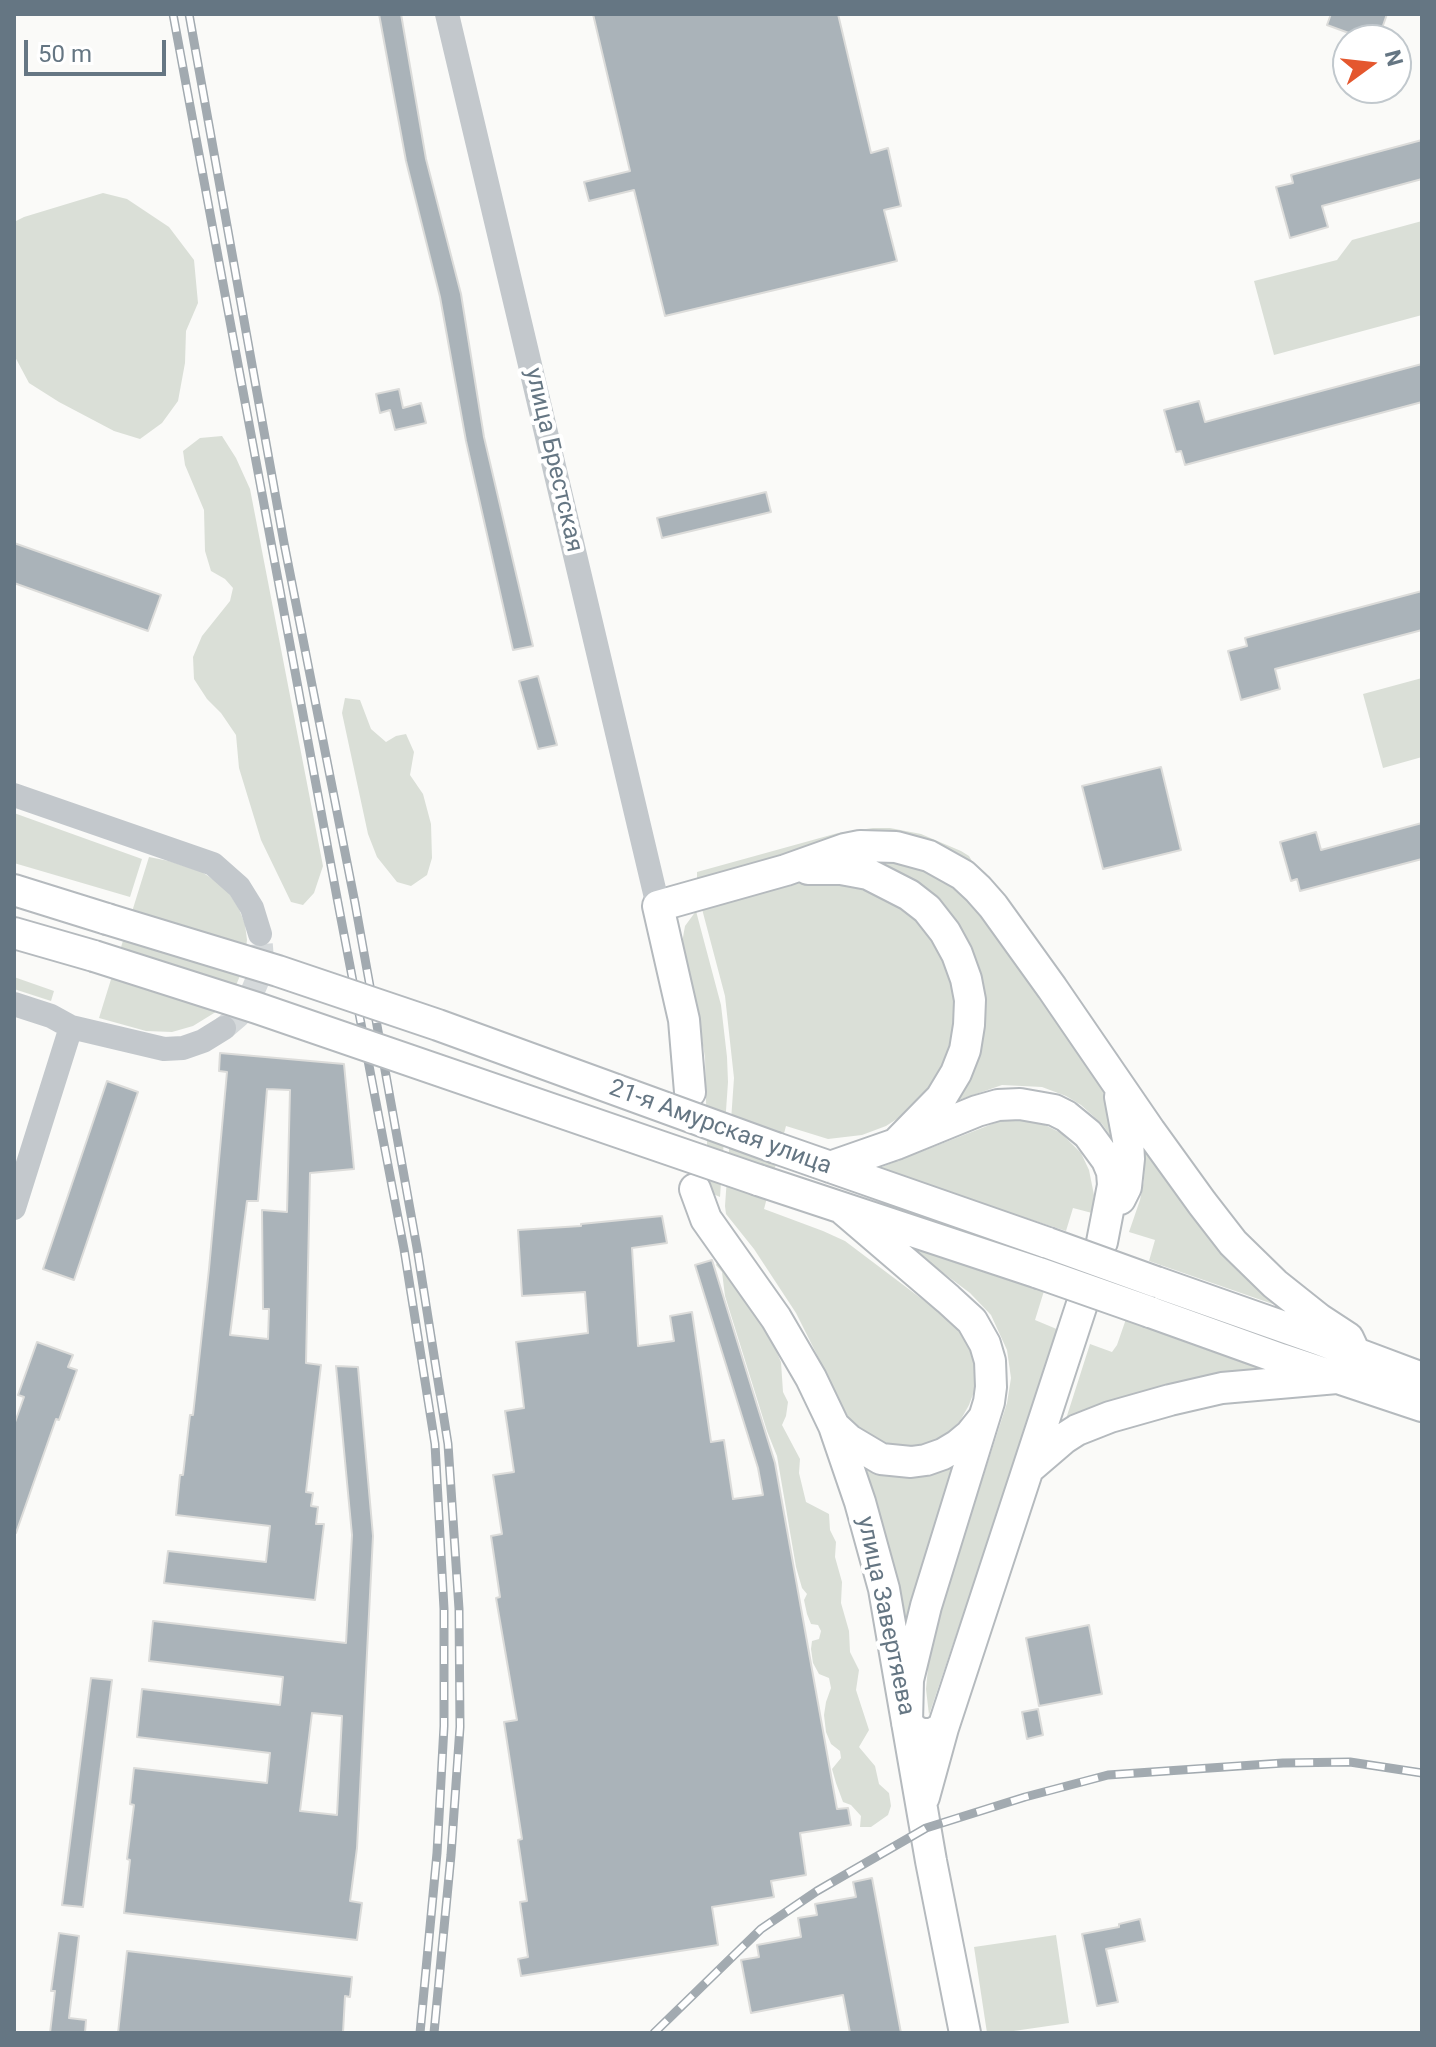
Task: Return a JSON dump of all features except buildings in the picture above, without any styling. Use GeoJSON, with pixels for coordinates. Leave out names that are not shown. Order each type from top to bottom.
{"type":"FeatureCollection","features":[{"type":"Feature","properties":{"kind":"main road"},"geometry":{"type":"LineString","coordinates":[[690,1092],[684,1020],[658,906],[860,846],[913,850],[948,865],[978,889],[993,906],[1184,1179],[1233,1243],[1275,1284],[1348,1338],[1355,1353]]}},
{"type":"Feature","properties":{"kind":"main road"},"geometry":{"type":"LineString","coordinates":[[786,870],[841,869],[879,878],[927,909],[957,954],[970,1000],[965,1050],[941,1098],[896,1144]]}},
{"type":"Feature","properties":{"kind":"main road","name":"21-я Амурская улица"},"geometry":{"type":"LineString","coordinates":[[14,890],[278,971],[438,1025],[1422,1378]]}},
{"type":"Feature","properties":{"kind":"main road","name":"21-я Амурская улица"},"geometry":{"type":"LineString","coordinates":[[14,933],[257,1008],[1422,1406]]}},
{"type":"Feature","properties":{"kind":"main road"},"geometry":{"type":"LineString","coordinates":[[830,1167],[998,1105],[1020,1104],[1054,1110],[1088,1134],[1107,1160],[1113,1185],[1105,1230],[1126,1187],[1129,1159],[1116,1080]]}},
{"type":"Feature","properties":{"kind":"main road","name":"улица Завертяева"},"geometry":{"type":"LineString","coordinates":[[695,1189],[706,1219],[798,1353],[834,1426],[860,1502],[884,1589],[965,2033]]}},
{"type":"Feature","properties":{"kind":"main road"},"geometry":{"type":"LineString","coordinates":[[844,1210],[972,1321],[985,1344],[990,1361],[989,1402],[908,1680],[907,1723],[922,1734],[932,1734],[943,1728]]}},
{"type":"Feature","properties":{"kind":"main road"},"geometry":{"type":"LineString","coordinates":[[922,1805],[943,1728],[1082,1304]]}},
{"type":"Feature","properties":{"kind":"main road"},"geometry":{"type":"LineString","coordinates":[[1027,1470],[1077,1430],[1110,1417],[1222,1388],[1337,1378]]}},
{"type":"Feature","properties":{"kind":"main road"},"geometry":{"type":"LineString","coordinates":[[834,1426],[849,1440],[881,1459],[911,1462],[926,1460],[958,1445],[983,1419]]}},
{"type":"Feature","properties":{"kind":"street","name":"улица Брестская"},"geometry":{"type":"LineString","coordinates":[[447,14],[658,906]]}},
{"type":"Feature","properties":{"kind":"street"},"geometry":{"type":"LineString","coordinates":[[14,795],[213,864],[239,887],[252,908],[260,934]]}},
{"type":"Feature","properties":{"kind":"street"},"geometry":{"type":"LineString","coordinates":[[14,1004],[51,1016],[71,1027],[164,1049],[183,1048],[203,1041],[224,1028]]}},
{"type":"Feature","properties":{"kind":"street"},"geometry":{"type":"LineString","coordinates":[[14,1208],[71,1027]]}},
{"type":"Feature","properties":{"kind":"shaded area"},"geometry":{"type":"Polygon","coordinates":[[[103,193],[127,199],[169,227],[194,260],[198,303],[186,331],[185,363],[178,401],[162,423],[140,439],[114,431],[29,383],[14,355],[14,222],[103,193]]]}},
{"type":"Feature","properties":{"kind":"shaded area"},"geometry":{"type":"Polygon","coordinates":[[[1422,221],[1422,315],[1274,355],[1254,281],[1337,260],[1352,240],[1422,221]]]}},
{"type":"Feature","properties":{"kind":"shaded area"},"geometry":{"type":"Polygon","coordinates":[[[222,436],[250,489],[323,866],[314,893],[303,905],[291,902],[261,840],[239,768],[236,735],[194,679],[193,657],[202,636],[230,601],[233,588],[211,571],[205,551],[204,510],[185,465],[183,451],[200,438],[222,436]]]}},
{"type":"Feature","properties":{"kind":"shaded area"},"geometry":{"type":"Polygon","coordinates":[[[1422,678],[1422,757],[1383,768],[1363,694],[1422,678]]]}},
{"type":"Feature","properties":{"kind":"shaded area"},"geometry":{"type":"Polygon","coordinates":[[[345,698],[360,700],[371,729],[386,742],[406,734],[414,752],[410,775],[423,794],[431,824],[432,858],[427,875],[411,886],[397,882],[377,857],[368,834],[342,713],[345,698]]]}},
{"type":"Feature","properties":{"kind":"shaded area"},"geometry":{"type":"Polygon","coordinates":[[[14,813],[142,859],[130,897],[14,863],[14,813]]]}},
{"type":"Feature","properties":{"kind":"shaded area"},"geometry":{"type":"Polygon","coordinates":[[[873,828],[921,834],[961,851],[969,856],[975,866],[941,851],[697,879],[697,872],[838,833],[873,828]]]}},
{"type":"Feature","properties":{"kind":"shaded area"},"geometry":{"type":"Polygon","coordinates":[[[880,855],[948,876],[1013,950],[1110,1100],[1116,1144],[1102,1124],[1081,1105],[1042,1087],[1002,1085],[953,1102],[964,952],[852,858],[880,855]]]}},
{"type":"Feature","properties":{"kind":"shaded area"},"geometry":{"type":"Polygon","coordinates":[[[149,857],[202,872],[214,880],[229,893],[245,924],[247,940],[243,968],[235,988],[219,1010],[193,1026],[172,1032],[146,1031],[99,1018],[149,857]]]}},
{"type":"Feature","properties":{"kind":"shaded area"},"geometry":{"type":"Polygon","coordinates":[[[836,881],[877,891],[917,918],[941,954],[954,990],[955,1024],[939,1074],[929,1089],[911,1109],[886,1126],[862,1135],[828,1139],[786,1126],[764,1209],[845,1241],[951,1321],[965,1336],[976,1367],[975,1389],[960,1421],[942,1438],[901,1448],[883,1444],[856,1427],[848,1417],[796,1313],[754,1249],[726,1214],[725,1206],[734,1078],[725,996],[702,909],[798,882],[836,881]]]}},
{"type":"Feature","properties":{"kind":"shaded area"},"geometry":{"type":"Polygon","coordinates":[[[696,911],[721,1005],[727,1057],[720,1197],[711,1193],[708,1185],[705,1058],[682,943],[685,926],[696,911]]]}},
{"type":"Feature","properties":{"kind":"shaded area"},"geometry":{"type":"Polygon","coordinates":[[[14,977],[54,991],[51,1001],[14,989],[14,977]]]}},
{"type":"Feature","properties":{"kind":"shaded area"},"geometry":{"type":"Polygon","coordinates":[[[1016,1119],[1041,1123],[1061,1133],[1081,1153],[1089,1170],[1094,1195],[1092,1213],[1073,1208],[1066,1231],[879,1170],[1000,1121],[1016,1119]]]}},
{"type":"Feature","properties":{"kind":"shaded area"},"geometry":{"type":"Polygon","coordinates":[[[1145,1146],[1287,1309],[1149,1261],[1155,1240],[1129,1232],[1144,1180],[1145,1146]]]}},
{"type":"Feature","properties":{"kind":"shaded area"},"geometry":{"type":"Polygon","coordinates":[[[915,1248],[1044,1291],[1035,1320],[1059,1330],[929,1715],[926,1689],[930,1646],[1007,1403],[1011,1378],[1007,1350],[991,1315],[970,1293],[914,1251],[915,1248]]]}},
{"type":"Feature","properties":{"kind":"shaded area"},"geometry":{"type":"Polygon","coordinates":[[[718,1260],[763,1320],[781,1362],[783,1392],[788,1402],[782,1425],[800,1459],[799,1473],[806,1502],[829,1514],[830,1530],[836,1542],[835,1557],[842,1582],[841,1603],[849,1631],[850,1652],[859,1670],[856,1690],[869,1730],[859,1747],[875,1766],[879,1784],[889,1793],[891,1806],[888,1815],[871,1827],[860,1827],[861,1816],[851,1805],[843,1802],[832,1769],[841,1758],[840,1751],[831,1744],[826,1732],[824,1715],[831,1688],[829,1678],[819,1674],[813,1663],[811,1649],[812,1641],[819,1639],[821,1631],[818,1625],[811,1624],[807,1614],[804,1600],[807,1594],[796,1567],[777,1456],[725,1296],[722,1272],[716,1265],[718,1260]]]}},
{"type":"Feature","properties":{"kind":"shaded area"},"geometry":{"type":"Polygon","coordinates":[[[1126,1319],[1268,1369],[1065,1422],[1090,1344],[1112,1352],[1126,1319]]]}},
{"type":"Feature","properties":{"kind":"shaded area"},"geometry":{"type":"Polygon","coordinates":[[[857,1457],[957,1460],[901,1636],[857,1457]]]}},
{"type":"Feature","properties":{"kind":"shaded area"},"geometry":{"type":"Polygon","coordinates":[[[1056,1935],[1069,2023],[987,2033],[974,1947],[1056,1935]]]}},
{"type":"Feature","properties":{"kind":"tunnel"},"geometry":{"type":"LineString","coordinates":[[224,1028],[238,1016],[257,981],[262,960],[260,934]]}},
{"type":"Feature","properties":{"kind":"railway"},"geometry":{"type":"LineString","coordinates":[[173,14],[404,1249],[435,1444],[444,1609],[444,1726],[437,1853],[420,2033]]}},
{"type":"Feature","properties":{"kind":"railway"},"geometry":{"type":"LineString","coordinates":[[189,14],[284,543],[355,903],[417,1248],[448,1444],[459,1609],[460,1727],[434,2033]]}},
{"type":"Feature","properties":{"kind":"railway"},"geometry":{"type":"LineString","coordinates":[[654,2033],[761,1929],[817,1891],[926,1828],[1108,1775],[1283,1763],[1350,1762],[1422,1773]]}}]}
